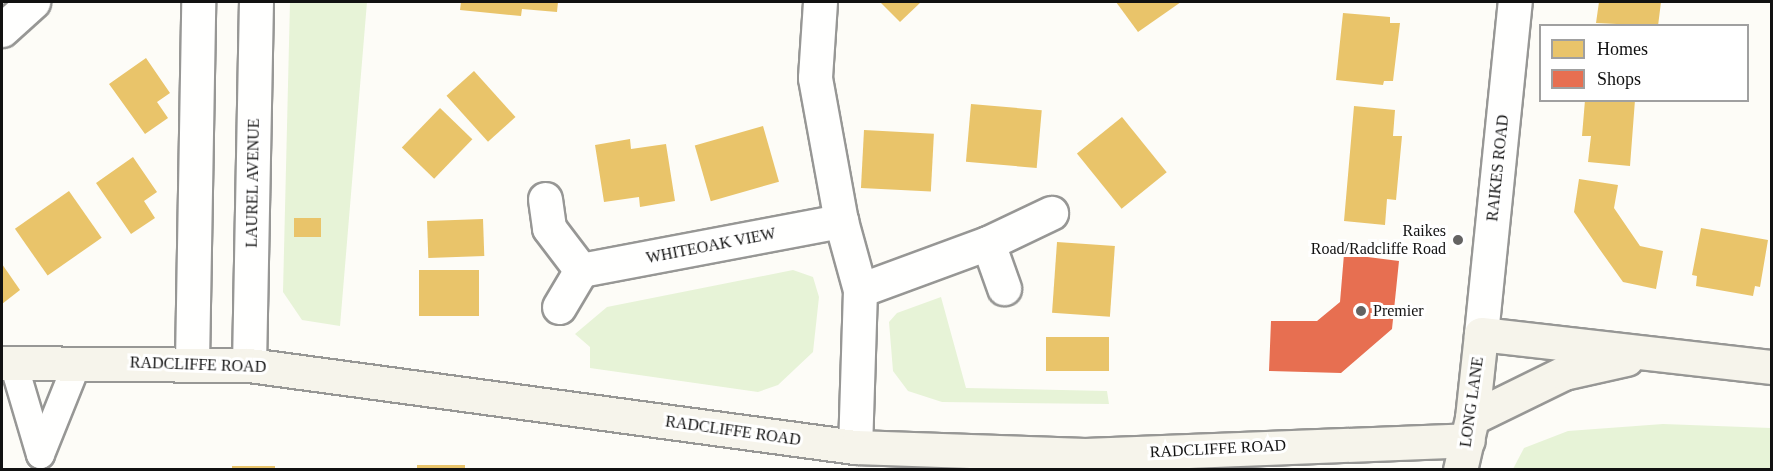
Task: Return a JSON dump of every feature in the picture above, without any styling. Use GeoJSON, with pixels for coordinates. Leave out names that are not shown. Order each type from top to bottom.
{"type":"FeatureCollection","features":[{"type":"Feature","properties":{"kind":"main road","name":"RADCLIFFE ROAD"},"geometry":{"type":"LineString","coordinates":[[1481,334],[1772,367]]}},
{"type":"Feature","properties":{"kind":"main road","name":"LONG LANE"},"geometry":{"type":"LineString","coordinates":[[1467,442],[1481,334]]}},
{"type":"Feature","properties":{"kind":"main road","name":"RADCLIFFE ROAD"},"geometry":{"type":"LineString","coordinates":[[7,363],[192,362],[249,365],[855,447],[1085,455],[1467,442],[1564,373],[1653,353]]}},
{"type":"Feature","properties":{"kind":"street"},"geometry":{"type":"LineString","coordinates":[[2,30],[33,2]]}},
{"type":"Feature","properties":{"kind":"street"},"geometry":{"type":"LineString","coordinates":[[192,362],[198,2]]}},
{"type":"Feature","properties":{"kind":"street","name":"LAUREL AVENUE"},"geometry":{"type":"LineString","coordinates":[[249,365],[256,2]]}},
{"type":"Feature","properties":{"kind":"street"},"geometry":{"type":"LineString","coordinates":[[820,2],[815,78],[841,222],[860,290],[855,447]]}},
{"type":"Feature","properties":{"kind":"street","name":"RAIKES ROAD"},"geometry":{"type":"LineString","coordinates":[[1481,334],[1515,2]]}},
{"type":"Feature","properties":{"kind":"street"},"geometry":{"type":"LineString","coordinates":[[545,199],[549,228],[581,270],[559,307]]}},
{"type":"Feature","properties":{"kind":"street"},"geometry":{"type":"LineString","coordinates":[[860,290],[988,243],[1051,213]]}},
{"type":"Feature","properties":{"kind":"street","name":"WHITEOAK VIEW"},"geometry":{"type":"LineString","coordinates":[[581,270],[841,222]]}},
{"type":"Feature","properties":{"kind":"street"},"geometry":{"type":"LineString","coordinates":[[988,243],[1004,288]]}},
{"type":"Feature","properties":{"kind":"lane"},"geometry":{"type":"LineString","coordinates":[[7,363],[40,454],[77,362]]}},
{"type":"Feature","properties":{"kind":"green space"},"geometry":{"type":"Polygon","coordinates":[[[290,2],[367,2],[340,326],[302,320],[283,292],[290,2]]]}},
{"type":"Feature","properties":{"kind":"green space"},"geometry":{"type":"Polygon","coordinates":[[[793,270],[813,277],[819,297],[813,352],[778,385],[758,392],[590,368],[590,347],[575,334],[607,307],[793,270]]]}},
{"type":"Feature","properties":{"kind":"green space"},"geometry":{"type":"Polygon","coordinates":[[[941,297],[966,388],[1107,391],[1109,404],[942,402],[908,391],[893,371],[889,322],[897,313],[941,297]]]}},
{"type":"Feature","properties":{"kind":"green space"},"geometry":{"type":"Polygon","coordinates":[[[1663,424],[1771,428],[1771,469],[1513,469],[1524,448],[1568,431],[1663,424]]]}},
{"type":"Feature","properties":{"kind":"building: Homes"},"geometry":{"type":"Polygon","coordinates":[[[461,2],[558,2],[557,12],[522,9],[521,16],[460,10],[461,2]]]}},
{"type":"Feature","properties":{"kind":"building: Homes"},"geometry":{"type":"Polygon","coordinates":[[[880,2],[921,2],[900,22],[880,2]]]}},
{"type":"Feature","properties":{"kind":"building: Homes"},"geometry":{"type":"Polygon","coordinates":[[[1116,2],[1181,2],[1138,32],[1116,2]]]}},
{"type":"Feature","properties":{"kind":"building: Homes"},"geometry":{"type":"Polygon","coordinates":[[[1599,2],[1661,2],[1658,24],[1596,23],[1599,2]]]}},
{"type":"Feature","properties":{"kind":"building: Homes"},"geometry":{"type":"Polygon","coordinates":[[[1343,13],[1390,17],[1390,23],[1400,23],[1393,81],[1384,81],[1383,85],[1336,80],[1343,13]]]}},
{"type":"Feature","properties":{"kind":"building: Homes"},"geometry":{"type":"Polygon","coordinates":[[[146,58],[170,93],[157,102],[168,118],[145,134],[109,84],[146,58]]]}},
{"type":"Feature","properties":{"kind":"building: Homes"},"geometry":{"type":"Polygon","coordinates":[[[474,71],[515,117],[488,142],[447,96],[474,71]]]}},
{"type":"Feature","properties":{"kind":"building: Homes"},"geometry":{"type":"Polygon","coordinates":[[[1585,102],[1635,102],[1630,166],[1588,162],[1591,136],[1582,136],[1585,102]]]}},
{"type":"Feature","properties":{"kind":"building: Homes"},"geometry":{"type":"Polygon","coordinates":[[[971,104],[1042,110],[1037,168],[966,162],[971,104]]]}},
{"type":"Feature","properties":{"kind":"building: Homes"},"geometry":{"type":"Polygon","coordinates":[[[1354,106],[1395,110],[1393,136],[1402,136],[1396,200],[1387,199],[1385,225],[1344,221],[1354,106]]]}},
{"type":"Feature","properties":{"kind":"building: Homes"},"geometry":{"type":"Polygon","coordinates":[[[440,108],[472,139],[434,179],[402,148],[440,108]]]}},
{"type":"Feature","properties":{"kind":"building: Homes"},"geometry":{"type":"Polygon","coordinates":[[[1122,117],[1167,172],[1122,209],[1077,154],[1122,117]]]}},
{"type":"Feature","properties":{"kind":"building: Homes"},"geometry":{"type":"Polygon","coordinates":[[[763,126],[779,182],[711,201],[695,146],[763,126]]]}},
{"type":"Feature","properties":{"kind":"building: Homes"},"geometry":{"type":"Polygon","coordinates":[[[864,130],[934,134],[931,192],[861,188],[864,130]]]}},
{"type":"Feature","properties":{"kind":"building: Homes"},"geometry":{"type":"Polygon","coordinates":[[[630,139],[631,149],[666,144],[675,201],[640,207],[639,197],[604,202],[595,145],[630,139]]]}},
{"type":"Feature","properties":{"kind":"building: Homes"},"geometry":{"type":"Polygon","coordinates":[[[133,157],[157,192],[144,201],[155,218],[131,234],[96,183],[133,157]]]}},
{"type":"Feature","properties":{"kind":"building: Homes"},"geometry":{"type":"Polygon","coordinates":[[[1579,179],[1618,185],[1614,208],[1640,246],[1663,251],[1656,289],[1623,282],[1598,247],[1574,212],[1579,179]]]}},
{"type":"Feature","properties":{"kind":"building: Homes"},"geometry":{"type":"Polygon","coordinates":[[[69,191],[102,238],[48,276],[15,229],[69,191]]]}},
{"type":"Feature","properties":{"kind":"building: Homes"},"geometry":{"type":"Polygon","coordinates":[[[294,218],[321,218],[321,237],[294,237],[294,218]]]}},
{"type":"Feature","properties":{"kind":"building: Homes"},"geometry":{"type":"Polygon","coordinates":[[[483,219],[484,256],[428,258],[427,221],[483,219]]]}},
{"type":"Feature","properties":{"kind":"building: Homes"},"geometry":{"type":"Polygon","coordinates":[[[1701,228],[1768,240],[1760,287],[1755,286],[1753,296],[1696,286],[1697,276],[1692,275],[1701,228]]]}},
{"type":"Feature","properties":{"kind":"building: Homes"},"geometry":{"type":"Polygon","coordinates":[[[1057,242],[1115,246],[1110,317],[1052,313],[1057,242]]]}},
{"type":"Feature","properties":{"kind":"building: Homes"},"geometry":{"type":"Polygon","coordinates":[[[2,264],[20,290],[2,304],[2,264]]]}},
{"type":"Feature","properties":{"kind":"building: Homes"},"geometry":{"type":"Polygon","coordinates":[[[419,270],[479,270],[479,316],[419,316],[419,270]]]}},
{"type":"Feature","properties":{"kind":"building: Homes"},"geometry":{"type":"Polygon","coordinates":[[[1046,337],[1109,337],[1109,371],[1046,371],[1046,337]]]}},
{"type":"Feature","properties":{"kind":"building: Homes"},"geometry":{"type":"Polygon","coordinates":[[[417,465],[465,465],[465,470],[417,470],[417,465]]]}},
{"type":"Feature","properties":{"kind":"building: Homes"},"geometry":{"type":"Polygon","coordinates":[[[232,466],[275,466],[275,470],[232,470],[232,466]]]}},
{"type":"Feature","properties":{"kind":"building: Shops","name":"Premier"},"geometry":{"type":"Polygon","coordinates":[[[1344,254],[1399,261],[1392,329],[1341,373],[1269,371],[1271,321],[1317,321],[1340,302],[1344,254]]]}},
{"type":"Feature","properties":{"kind":"place","name":"Raikes Road/Radcliffe Road"},"geometry":{"type":"Point","coordinates":[1458,240]}},
{"type":"Feature","properties":{"kind":"place","name":"Premier"},"geometry":{"type":"Point","coordinates":[1361,311]}}]}
